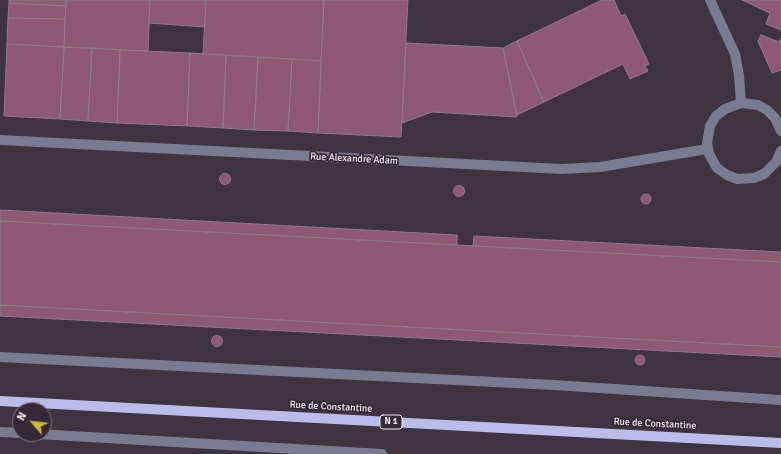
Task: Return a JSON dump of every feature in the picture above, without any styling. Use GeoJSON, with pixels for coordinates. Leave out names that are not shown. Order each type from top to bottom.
{"type":"FeatureCollection","features":[{"type":"Feature","properties":{"kind":"main road","name":"Rue de Constantine"},"geometry":{"type":"LineString","coordinates":[[0,401],[781,443]]}},
{"type":"Feature","properties":{"kind":"street"},"geometry":{"type":"LineString","coordinates":[[710,0],[735,54],[739,75],[741,103]]}},
{"type":"Feature","properties":{"kind":"street"},"geometry":{"type":"LineString","coordinates":[[781,131],[778,115],[752,104],[741,103],[725,109],[712,121],[707,137],[707,149],[717,168],[727,175],[737,179],[748,179],[759,176],[769,170],[779,163],[781,152]]}},
{"type":"Feature","properties":{"kind":"street","name":"Rue Alexandre Adam"},"geometry":{"type":"LineString","coordinates":[[0,140],[562,169],[600,167],[707,149]]}},
{"type":"Feature","properties":{"kind":"street"},"geometry":{"type":"LineString","coordinates":[[0,357],[554,385],[781,400]]}},
{"type":"Feature","properties":{"kind":"street"},"geometry":{"type":"LineString","coordinates":[[0,432],[12,433]]}},
{"type":"Feature","properties":{"kind":"street"},"geometry":{"type":"LineString","coordinates":[[52,435],[382,454]]}},
{"type":"Feature","properties":{"kind":"building"},"geometry":{"type":"Polygon","coordinates":[[[9,0],[66,0],[66,6],[9,3],[9,0]]]}},
{"type":"Feature","properties":{"kind":"building"},"geometry":{"type":"Polygon","coordinates":[[[66,0],[150,0],[148,51],[64,47],[66,0]]]}},
{"type":"Feature","properties":{"kind":"building"},"geometry":{"type":"Polygon","coordinates":[[[150,0],[206,0],[205,27],[149,23],[150,0]]]}},
{"type":"Feature","properties":{"kind":"building"},"geometry":{"type":"Polygon","coordinates":[[[206,0],[324,0],[321,61],[203,54],[206,0]]]}},
{"type":"Feature","properties":{"kind":"building"},"geometry":{"type":"Polygon","coordinates":[[[324,0],[408,0],[401,137],[318,133],[324,0]]]}},
{"type":"Feature","properties":{"kind":"building"},"geometry":{"type":"Polygon","coordinates":[[[602,0],[614,0],[621,16],[625,14],[649,64],[645,66],[648,71],[630,79],[623,64],[544,102],[517,41],[602,0]]]}},
{"type":"Feature","properties":{"kind":"building"},"geometry":{"type":"Polygon","coordinates":[[[742,0],[781,0],[781,30],[766,24],[770,13],[742,0]]]}},
{"type":"Feature","properties":{"kind":"building"},"geometry":{"type":"Polygon","coordinates":[[[9,3],[66,6],[65,19],[8,18],[9,3]]]}},
{"type":"Feature","properties":{"kind":"building"},"geometry":{"type":"Polygon","coordinates":[[[8,18],[65,19],[64,47],[7,44],[8,18]]]}},
{"type":"Feature","properties":{"kind":"building"},"geometry":{"type":"Polygon","coordinates":[[[761,35],[779,42],[781,38],[781,70],[772,73],[758,41],[761,35]]]}},
{"type":"Feature","properties":{"kind":"building"},"geometry":{"type":"Polygon","coordinates":[[[517,41],[544,102],[517,115],[503,48],[517,41]]]}},
{"type":"Feature","properties":{"kind":"building"},"geometry":{"type":"Polygon","coordinates":[[[406,43],[503,48],[517,117],[432,112],[402,123],[406,43]]]}},
{"type":"Feature","properties":{"kind":"building"},"geometry":{"type":"Polygon","coordinates":[[[7,44],[64,47],[60,119],[4,116],[7,44]]]}},
{"type":"Feature","properties":{"kind":"building"},"geometry":{"type":"Polygon","coordinates":[[[64,47],[92,48],[88,121],[60,119],[64,47]]]}},
{"type":"Feature","properties":{"kind":"building"},"geometry":{"type":"Polygon","coordinates":[[[92,48],[120,50],[117,123],[88,121],[92,48]]]}},
{"type":"Feature","properties":{"kind":"building"},"geometry":{"type":"Polygon","coordinates":[[[120,50],[190,53],[187,126],[117,123],[120,50]]]}},
{"type":"Feature","properties":{"kind":"building"},"geometry":{"type":"Polygon","coordinates":[[[190,53],[226,55],[223,128],[187,126],[190,53]]]}},
{"type":"Feature","properties":{"kind":"building"},"geometry":{"type":"Polygon","coordinates":[[[226,55],[258,57],[254,130],[223,128],[226,55]]]}},
{"type":"Feature","properties":{"kind":"building"},"geometry":{"type":"Polygon","coordinates":[[[258,57],[292,59],[288,131],[254,130],[258,57]]]}},
{"type":"Feature","properties":{"kind":"building"},"geometry":{"type":"Polygon","coordinates":[[[292,59],[321,61],[318,133],[288,131],[292,59]]]}},
{"type":"Feature","properties":{"kind":"building"},"geometry":{"type":"Polygon","coordinates":[[[223,174],[227,174],[229,175],[229,183],[223,184],[220,181],[220,177],[223,174]]]}},
{"type":"Feature","properties":{"kind":"building"},"geometry":{"type":"Polygon","coordinates":[[[457,186],[461,186],[463,187],[463,195],[457,196],[454,193],[454,189],[457,186]]]}},
{"type":"Feature","properties":{"kind":"building"},"geometry":{"type":"Polygon","coordinates":[[[644,194],[648,194],[650,195],[650,203],[644,204],[641,201],[641,197],[644,194]]]}},
{"type":"Feature","properties":{"kind":"building"},"geometry":{"type":"Polygon","coordinates":[[[0,210],[457,235],[457,245],[0,221],[0,210]]]}},
{"type":"Feature","properties":{"kind":"building"},"geometry":{"type":"Polygon","coordinates":[[[0,221],[781,262],[781,347],[0,305],[0,221]]]}},
{"type":"Feature","properties":{"kind":"building"},"geometry":{"type":"Polygon","coordinates":[[[474,236],[781,252],[781,262],[473,246],[474,236]]]}},
{"type":"Feature","properties":{"kind":"building"},"geometry":{"type":"Polygon","coordinates":[[[0,305],[781,347],[781,357],[0,316],[0,305]]]}},
{"type":"Feature","properties":{"kind":"building"},"geometry":{"type":"Polygon","coordinates":[[[215,336],[219,336],[221,337],[221,345],[215,346],[212,343],[212,339],[215,336]]]}},
{"type":"Feature","properties":{"kind":"building"},"geometry":{"type":"Polygon","coordinates":[[[638,355],[642,355],[644,356],[644,364],[638,365],[635,362],[635,358],[638,355]]]}}]}
